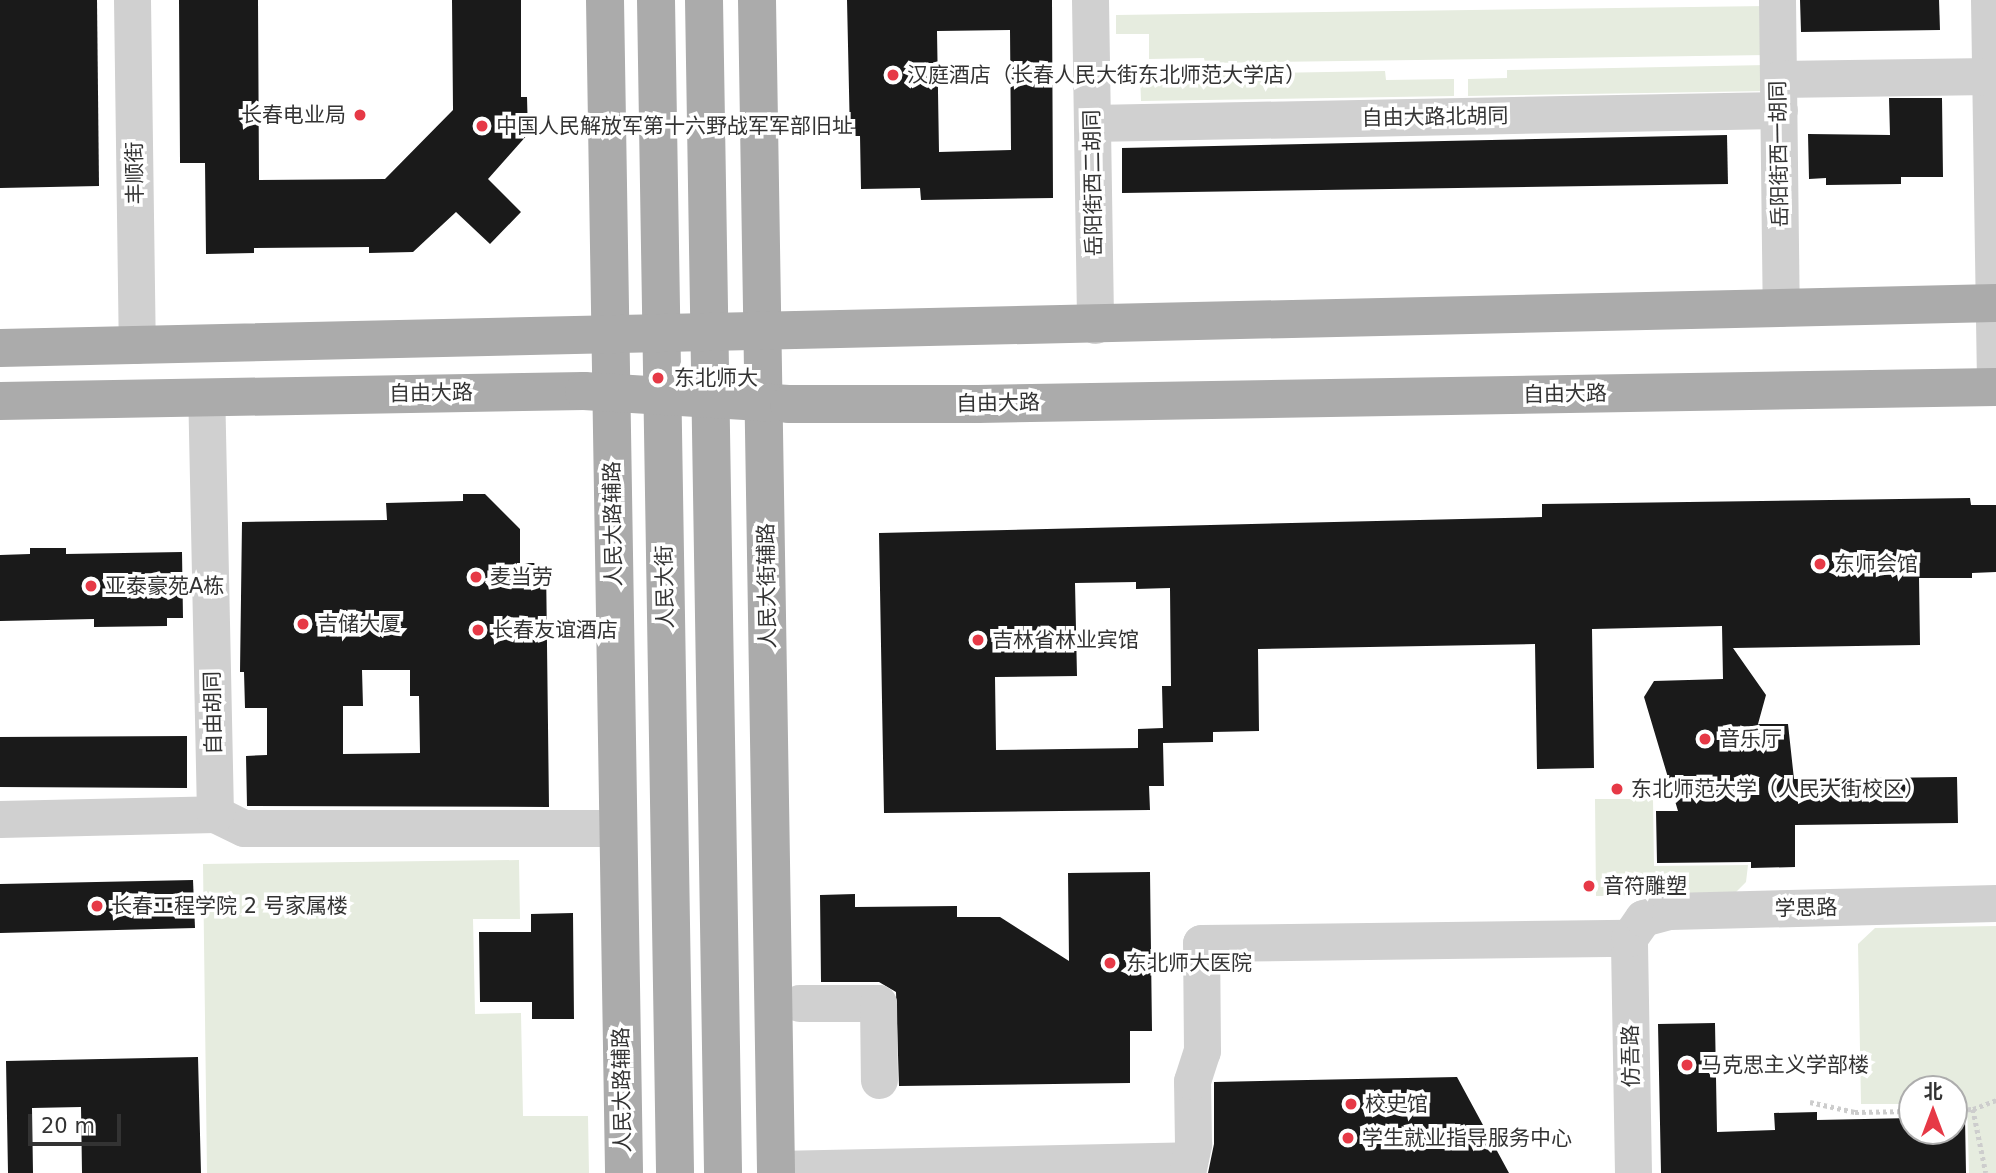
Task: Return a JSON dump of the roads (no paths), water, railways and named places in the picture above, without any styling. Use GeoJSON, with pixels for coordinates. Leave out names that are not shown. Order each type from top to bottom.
{"type":"FeatureCollection","features":[{"type":"Feature","properties":{"kind":"main road","name":"人民大路辅路"},"geometry":{"type":"LineString","coordinates":[[605,0],[624,1173]]}},
{"type":"Feature","properties":{"kind":"main road","name":"人民大街"},"geometry":{"type":"LineString","coordinates":[[656,0],[675,1173]]}},
{"type":"Feature","properties":{"kind":"main road"},"geometry":{"type":"LineString","coordinates":[[704,0],[723,1173]]}},
{"type":"Feature","properties":{"kind":"main road","name":"人民大街辅路"},"geometry":{"type":"LineString","coordinates":[[757,0],[776,1171]]}},
{"type":"Feature","properties":{"kind":"main road"},"geometry":{"type":"LineString","coordinates":[[0,348],[763,333],[1995,303]]}},
{"type":"Feature","properties":{"kind":"main road","name":"自由大路"},"geometry":{"type":"LineString","coordinates":[[0,401],[611,392],[764,402],[978,404],[1996,387]]}},
{"type":"Feature","properties":{"kind":"street","name":"丰顺街"},"geometry":{"type":"LineString","coordinates":[[132,0],[137,345]]}},
{"type":"Feature","properties":{"kind":"street","name":"岳阳街西二胡同"},"geometry":{"type":"LineString","coordinates":[[1090,0],[1095,325]]}},
{"type":"Feature","properties":{"kind":"street","name":"岳阳街西一胡同"},"geometry":{"type":"LineString","coordinates":[[1777,0],[1781,308]]}},
{"type":"Feature","properties":{"kind":"street"},"geometry":{"type":"LineString","coordinates":[[1989,0],[1996,387]]}},
{"type":"Feature","properties":{"kind":"street","name":"自由大路北胡同"},"geometry":{"type":"LineString","coordinates":[[1092,123],[1779,95],[1990,76]]}},
{"type":"Feature","properties":{"kind":"street","name":"自由胡同"},"geometry":{"type":"LineString","coordinates":[[206,397],[215,814]]}},
{"type":"Feature","properties":{"kind":"street"},"geometry":{"type":"LineString","coordinates":[[0,819],[215,814],[244,828],[618,828]]}},
{"type":"Feature","properties":{"kind":"street","name":"学思路"},"geometry":{"type":"LineString","coordinates":[[1629,939],[1643,918],[1670,911],[1996,903]]}},
{"type":"Feature","properties":{"kind":"street"},"geometry":{"type":"LineString","coordinates":[[776,1171],[1188,1167],[1192,1080],[1202,1051],[1201,943],[1629,939]]}},
{"type":"Feature","properties":{"kind":"street","name":"仿吾路"},"geometry":{"type":"LineString","coordinates":[[1629,939],[1633,1173]]}},
{"type":"Feature","properties":{"kind":"street"},"geometry":{"type":"LineString","coordinates":[[799,1003],[878,1003],[879,1080]]}},
{"type":"Feature","properties":{"kind":"place","name":"汉庭酒店（长春人民大街东北师范大学店）"},"geometry":{"type":"Point","coordinates":[893,75]}},
{"type":"Feature","properties":{"kind":"place","name":"长春电业局"},"geometry":{"type":"Point","coordinates":[360,115]}},
{"type":"Feature","properties":{"kind":"place","name":"中国人民解放军第十六野战军军部旧址"},"geometry":{"type":"Point","coordinates":[482,126]}},
{"type":"Feature","properties":{"kind":"place","name":"东北师大"},"geometry":{"type":"Point","coordinates":[658,378]}},
{"type":"Feature","properties":{"kind":"place","name":"东师会馆"},"geometry":{"type":"Point","coordinates":[1820,564]}},
{"type":"Feature","properties":{"kind":"place","name":"麦当劳"},"geometry":{"type":"Point","coordinates":[476,577]}},
{"type":"Feature","properties":{"kind":"place","name":"亚泰豪苑A栋"},"geometry":{"type":"Point","coordinates":[91,586]}},
{"type":"Feature","properties":{"kind":"place","name":"吉储大厦"},"geometry":{"type":"Point","coordinates":[303,624]}},
{"type":"Feature","properties":{"kind":"place","name":"长春友谊酒店"},"geometry":{"type":"Point","coordinates":[478,630]}},
{"type":"Feature","properties":{"kind":"place","name":"吉林省林业宾馆"},"geometry":{"type":"Point","coordinates":[978,640]}},
{"type":"Feature","properties":{"kind":"place","name":"音乐厅"},"geometry":{"type":"Point","coordinates":[1705,739]}},
{"type":"Feature","properties":{"kind":"place","name":"东北师范大学（人民大街校区）"},"geometry":{"type":"Point","coordinates":[1617,789]}},
{"type":"Feature","properties":{"kind":"place","name":"音符雕塑"},"geometry":{"type":"Point","coordinates":[1589,886]}},
{"type":"Feature","properties":{"kind":"place","name":"长春工程学院 2 号家属楼"},"geometry":{"type":"Point","coordinates":[97,906]}},
{"type":"Feature","properties":{"kind":"place","name":"东北师大医院"},"geometry":{"type":"Point","coordinates":[1110,963]}},
{"type":"Feature","properties":{"kind":"place","name":"马克思主义学部楼"},"geometry":{"type":"Point","coordinates":[1687,1065]}},
{"type":"Feature","properties":{"kind":"place","name":"校史馆"},"geometry":{"type":"Point","coordinates":[1351,1104]}},
{"type":"Feature","properties":{"kind":"place","name":"学生就业指导服务中心"},"geometry":{"type":"Point","coordinates":[1348,1138]}}]}
